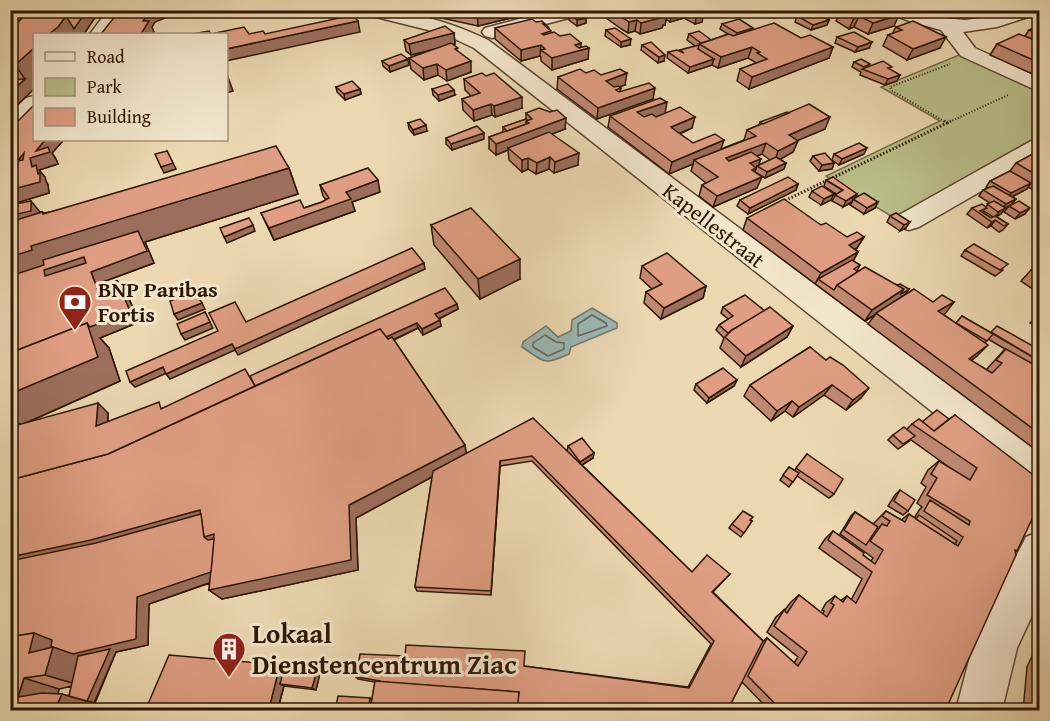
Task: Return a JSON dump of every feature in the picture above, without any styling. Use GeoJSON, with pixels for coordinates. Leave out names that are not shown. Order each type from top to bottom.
{"type":"FeatureCollection","features":[{"type":"Feature","properties":{"kind":"street"},"geometry":{"type":"LineString","coordinates":[[101,33],[118,10]]}},
{"type":"Feature","properties":{"kind":"street","name":"Kapellestraat"},"geometry":{"type":"LineString","coordinates":[[371,10],[470,37],[1040,475]]}},
{"type":"Feature","properties":{"kind":"street"},"geometry":{"type":"LineString","coordinates":[[470,37],[577,10]]}},
{"type":"Feature","properties":{"kind":"street"},"geometry":{"type":"LineString","coordinates":[[899,10],[928,22],[965,27],[995,24],[1030,10]]}},
{"type":"Feature","properties":{"kind":"street"},"geometry":{"type":"LineString","coordinates":[[948,25],[968,52],[1040,86]]}},
{"type":"Feature","properties":{"kind":"street"},"geometry":{"type":"LineString","coordinates":[[10,127],[33,104]]}},
{"type":"Feature","properties":{"kind":"street"},"geometry":{"type":"LineString","coordinates":[[909,221],[1040,146]]}},
{"type":"Feature","properties":{"kind":"street"},"geometry":{"type":"LineString","coordinates":[[979,711],[995,645],[1040,552]]}},
{"type":"Feature","properties":{"kind":"path"},"geometry":{"type":"LineString","coordinates":[[948,123],[891,90],[890,87],[973,55]]}},
{"type":"Feature","properties":{"kind":"path"},"geometry":{"type":"LineString","coordinates":[[776,205],[1025,87],[1020,76]]}},
{"type":"Feature","properties":{"kind":"green space"},"geometry":{"type":"Polygon","coordinates":[[[964,53],[1039,88],[1039,136],[894,218],[826,176],[940,121],[881,87],[964,53]]]}},
{"type":"Feature","properties":{"kind":"water"},"geometry":{"type":"Polygon","coordinates":[[[592,308],[617,323],[617,328],[571,347],[569,354],[549,361],[540,359],[522,347],[523,342],[546,326],[558,337],[571,331],[572,320],[592,308]]]}},
{"type":"Feature","properties":{"kind":"building"},"geometry":{"type":"Polygon","coordinates":[[[10,10],[40,10],[38,17],[66,16],[50,33],[33,33],[33,49],[15,65],[10,65],[10,31],[25,15],[10,17],[10,10]]]}},
{"type":"Feature","properties":{"kind":"building"},"geometry":{"type":"Polygon","coordinates":[[[57,10],[87,10],[74,29],[66,16],[48,15],[57,10]]]}},
{"type":"Feature","properties":{"kind":"building"},"geometry":{"type":"Polygon","coordinates":[[[120,10],[152,10],[143,21],[149,21],[142,33],[102,33],[120,10]]]}},
{"type":"Feature","properties":{"kind":"building"},"geometry":{"type":"Polygon","coordinates":[[[612,10],[662,10],[667,14],[661,15],[664,17],[641,23],[637,20],[629,22],[612,10]]]}},
{"type":"Feature","properties":{"kind":"building"},"geometry":{"type":"Polygon","coordinates":[[[890,10],[899,15],[873,23],[859,16],[854,18],[841,11],[890,10]]]}},
{"type":"Feature","properties":{"kind":"building"},"geometry":{"type":"Polygon","coordinates":[[[812,11],[829,20],[813,25],[797,16],[812,11]]]}},
{"type":"Feature","properties":{"kind":"building"},"geometry":{"type":"Polygon","coordinates":[[[578,12],[586,18],[577,20],[569,14],[578,12]]]}},
{"type":"Feature","properties":{"kind":"building"},"geometry":{"type":"Polygon","coordinates":[[[353,15],[358,21],[228,49],[228,33],[216,33],[244,27],[249,34],[263,31],[265,34],[353,15]]]}},
{"type":"Feature","properties":{"kind":"building"},"geometry":{"type":"Polygon","coordinates":[[[532,19],[536,22],[542,21],[551,31],[542,34],[554,32],[560,36],[570,34],[581,43],[575,45],[579,48],[586,46],[589,48],[552,58],[541,50],[545,49],[541,45],[521,50],[495,28],[532,19]]]}},
{"type":"Feature","properties":{"kind":"building"},"geometry":{"type":"Polygon","coordinates":[[[739,19],[753,28],[737,33],[722,24],[739,19]]]}},
{"type":"Feature","properties":{"kind":"building"},"geometry":{"type":"Polygon","coordinates":[[[913,21],[946,37],[913,49],[888,35],[902,30],[896,27],[913,21]]]}},
{"type":"Feature","properties":{"kind":"building"},"geometry":{"type":"Polygon","coordinates":[[[774,23],[801,38],[810,35],[833,47],[752,77],[740,69],[767,59],[752,47],[721,57],[699,44],[729,34],[733,36],[774,23]]]}},
{"type":"Feature","properties":{"kind":"building"},"geometry":{"type":"Polygon","coordinates":[[[1040,25],[1040,33],[1029,30],[1040,25]]]}},
{"type":"Feature","properties":{"kind":"building"},"geometry":{"type":"Polygon","coordinates":[[[445,26],[454,33],[409,44],[404,40],[445,26]]]}},
{"type":"Feature","properties":{"kind":"building"},"geometry":{"type":"Polygon","coordinates":[[[615,28],[631,39],[621,42],[606,30],[615,28]]]}},
{"type":"Feature","properties":{"kind":"building"},"geometry":{"type":"Polygon","coordinates":[[[699,31],[711,40],[701,43],[689,34],[699,31]]]}},
{"type":"Feature","properties":{"kind":"building"},"geometry":{"type":"Polygon","coordinates":[[[854,32],[872,42],[858,47],[837,37],[854,32]]]}},
{"type":"Feature","properties":{"kind":"building"},"geometry":{"type":"Polygon","coordinates":[[[1019,34],[1040,42],[1040,63],[997,44],[1019,34]]]}},
{"type":"Feature","properties":{"kind":"building"},"geometry":{"type":"Polygon","coordinates":[[[651,42],[665,55],[659,57],[642,45],[651,42]]]}},
{"type":"Feature","properties":{"kind":"building"},"geometry":{"type":"Polygon","coordinates":[[[451,43],[471,61],[446,70],[437,64],[423,68],[409,58],[451,43]]]}},
{"type":"Feature","properties":{"kind":"building"},"geometry":{"type":"Polygon","coordinates":[[[699,45],[698,49],[714,59],[690,67],[668,52],[677,50],[684,53],[680,50],[699,45]]]}},
{"type":"Feature","properties":{"kind":"building"},"geometry":{"type":"Polygon","coordinates":[[[401,54],[408,59],[389,66],[382,61],[401,54]]]}},
{"type":"Feature","properties":{"kind":"building"},"geometry":{"type":"Polygon","coordinates":[[[861,59],[870,64],[864,67],[854,62],[861,59]]]}},
{"type":"Feature","properties":{"kind":"building"},"geometry":{"type":"Polygon","coordinates":[[[883,61],[892,67],[888,68],[900,75],[888,79],[862,69],[883,61]]]}},
{"type":"Feature","properties":{"kind":"building"},"geometry":{"type":"Polygon","coordinates":[[[580,69],[586,73],[594,70],[601,75],[620,69],[627,73],[606,81],[614,87],[621,88],[616,90],[619,92],[649,83],[655,88],[598,108],[558,77],[580,69]]]}},
{"type":"Feature","properties":{"kind":"building"},"geometry":{"type":"Polygon","coordinates":[[[482,73],[486,76],[494,73],[522,97],[473,110],[462,99],[480,93],[464,79],[482,73]]]}},
{"type":"Feature","properties":{"kind":"building"},"geometry":{"type":"Polygon","coordinates":[[[25,79],[10,93],[10,80],[25,79]]]}},
{"type":"Feature","properties":{"kind":"building"},"geometry":{"type":"Polygon","coordinates":[[[352,81],[360,89],[344,94],[336,87],[352,81]]]}},
{"type":"Feature","properties":{"kind":"building"},"geometry":{"type":"Polygon","coordinates":[[[448,84],[454,90],[438,95],[432,89],[448,84]]]}},
{"type":"Feature","properties":{"kind":"building"},"geometry":{"type":"Polygon","coordinates":[[[660,98],[667,102],[637,112],[644,117],[652,114],[656,117],[680,107],[695,117],[671,127],[676,131],[693,143],[715,134],[724,140],[672,162],[610,116],[660,98]]]}},
{"type":"Feature","properties":{"kind":"building"},"geometry":{"type":"Polygon","coordinates":[[[809,104],[830,117],[789,135],[798,141],[778,151],[766,143],[726,158],[729,161],[751,152],[761,159],[750,163],[756,168],[752,170],[762,177],[717,196],[702,185],[718,177],[694,160],[756,136],[747,130],[809,104]]]}},
{"type":"Feature","properties":{"kind":"building"},"geometry":{"type":"Polygon","coordinates":[[[33,106],[33,141],[44,141],[36,151],[48,147],[50,152],[30,158],[32,167],[36,165],[38,174],[40,173],[40,182],[10,190],[10,163],[23,160],[24,153],[19,159],[10,161],[10,129],[33,106]]]}},
{"type":"Feature","properties":{"kind":"building"},"geometry":{"type":"Polygon","coordinates":[[[539,108],[550,112],[557,110],[566,118],[496,144],[489,137],[529,123],[526,121],[532,119],[526,113],[539,108]]]}},
{"type":"Feature","properties":{"kind":"building"},"geometry":{"type":"Polygon","coordinates":[[[789,113],[763,124],[760,122],[789,113]]]}},
{"type":"Feature","properties":{"kind":"building"},"geometry":{"type":"Polygon","coordinates":[[[420,119],[426,125],[413,130],[408,123],[420,119]]]}},
{"type":"Feature","properties":{"kind":"building"},"geometry":{"type":"Polygon","coordinates":[[[526,119],[526,124],[507,131],[503,127],[526,119]]]}},
{"type":"Feature","properties":{"kind":"building"},"geometry":{"type":"Polygon","coordinates":[[[477,126],[484,133],[451,144],[446,138],[477,126]]]}},
{"type":"Feature","properties":{"kind":"building"},"geometry":{"type":"Polygon","coordinates":[[[549,132],[579,153],[555,162],[550,157],[537,163],[528,158],[522,160],[508,148],[549,132]]]}},
{"type":"Feature","properties":{"kind":"building"},"geometry":{"type":"Polygon","coordinates":[[[859,143],[867,148],[842,159],[834,154],[859,143]]]}},
{"type":"Feature","properties":{"kind":"building"},"geometry":{"type":"Polygon","coordinates":[[[276,146],[289,168],[31,246],[32,250],[10,257],[10,222],[276,146]]]}},
{"type":"Feature","properties":{"kind":"building"},"geometry":{"type":"Polygon","coordinates":[[[1040,150],[1040,177],[1016,163],[1040,150]]]}},
{"type":"Feature","properties":{"kind":"building"},"geometry":{"type":"Polygon","coordinates":[[[167,151],[173,163],[161,167],[155,154],[167,151]]]}},
{"type":"Feature","properties":{"kind":"building"},"geometry":{"type":"Polygon","coordinates":[[[825,153],[834,163],[822,165],[813,156],[825,153]]]}},
{"type":"Feature","properties":{"kind":"building"},"geometry":{"type":"Polygon","coordinates":[[[776,157],[786,163],[767,172],[757,166],[776,157]]]}},
{"type":"Feature","properties":{"kind":"building"},"geometry":{"type":"Polygon","coordinates":[[[368,168],[378,180],[346,192],[351,199],[269,228],[261,213],[300,200],[304,208],[322,202],[329,198],[320,185],[368,168]]]}},
{"type":"Feature","properties":{"kind":"building"},"geometry":{"type":"Polygon","coordinates":[[[1010,171],[1031,183],[1011,193],[990,181],[1010,171]]]}},
{"type":"Feature","properties":{"kind":"building"},"geometry":{"type":"Polygon","coordinates":[[[788,177],[798,184],[750,208],[740,200],[788,177]]]}},
{"type":"Feature","properties":{"kind":"building"},"geometry":{"type":"Polygon","coordinates":[[[833,177],[857,194],[846,201],[835,195],[843,190],[826,180],[833,177]]]}},
{"type":"Feature","properties":{"kind":"building"},"geometry":{"type":"Polygon","coordinates":[[[822,186],[834,194],[824,199],[812,191],[822,186]]]}},
{"type":"Feature","properties":{"kind":"building"},"geometry":{"type":"Polygon","coordinates":[[[993,186],[1016,199],[1006,204],[983,190],[993,186]]]}},
{"type":"Feature","properties":{"kind":"building"},"geometry":{"type":"Polygon","coordinates":[[[864,193],[878,202],[867,208],[853,199],[864,193]]]}},
{"type":"Feature","properties":{"kind":"building"},"geometry":{"type":"Polygon","coordinates":[[[784,199],[821,225],[826,223],[847,237],[857,232],[864,237],[849,245],[858,252],[821,273],[747,218],[784,199]]]}},
{"type":"Feature","properties":{"kind":"building"},"geometry":{"type":"Polygon","coordinates":[[[31,201],[31,211],[13,215],[10,213],[10,205],[31,201]]]}},
{"type":"Feature","properties":{"kind":"building"},"geometry":{"type":"Polygon","coordinates":[[[994,201],[1006,208],[998,212],[987,204],[994,201]]]}},
{"type":"Feature","properties":{"kind":"building"},"geometry":{"type":"Polygon","coordinates":[[[1019,201],[1030,208],[1020,213],[1009,206],[1019,201]]]}},
{"type":"Feature","properties":{"kind":"building"},"geometry":{"type":"Polygon","coordinates":[[[982,204],[987,208],[980,211],[1008,224],[1004,226],[995,220],[992,222],[972,208],[982,204]]]}},
{"type":"Feature","properties":{"kind":"building"},"geometry":{"type":"Polygon","coordinates":[[[471,208],[520,259],[478,279],[431,225],[471,208]]]}},
{"type":"Feature","properties":{"kind":"building"},"geometry":{"type":"Polygon","coordinates":[[[896,213],[910,222],[904,225],[890,216],[896,213]]]}},
{"type":"Feature","properties":{"kind":"building"},"geometry":{"type":"Polygon","coordinates":[[[249,218],[253,225],[224,237],[220,228],[249,218]]]}},
{"type":"Feature","properties":{"kind":"building"},"geometry":{"type":"Polygon","coordinates":[[[138,231],[147,251],[91,272],[97,288],[117,281],[130,311],[90,327],[87,323],[10,353],[10,276],[44,265],[43,260],[138,231]],[[84,257],[44,270],[45,276],[86,263],[84,257]]]}},
{"type":"Feature","properties":{"kind":"building"},"geometry":{"type":"Polygon","coordinates":[[[974,244],[1008,264],[1000,270],[965,250],[974,244]]]}},
{"type":"Feature","properties":{"kind":"building"},"geometry":{"type":"Polygon","coordinates":[[[412,248],[424,263],[235,349],[232,344],[166,374],[163,367],[130,382],[126,371],[218,331],[209,313],[235,302],[246,322],[412,248]]]}},
{"type":"Feature","properties":{"kind":"building"},"geometry":{"type":"Polygon","coordinates":[[[667,253],[706,286],[664,308],[646,292],[662,284],[642,266],[667,253]]]}},
{"type":"Feature","properties":{"kind":"building"},"geometry":{"type":"Polygon","coordinates":[[[852,260],[860,265],[854,269],[858,272],[837,285],[834,290],[818,279],[852,260]]]}},
{"type":"Feature","properties":{"kind":"building"},"geometry":{"type":"Polygon","coordinates":[[[1040,265],[1040,275],[1031,270],[1040,265]]]}},
{"type":"Feature","properties":{"kind":"building"},"geometry":{"type":"Polygon","coordinates":[[[865,267],[904,289],[872,310],[837,285],[865,267]]]}},
{"type":"Feature","properties":{"kind":"building"},"geometry":{"type":"Polygon","coordinates":[[[900,284],[909,289],[900,295],[904,289],[897,285],[900,284]]]}},
{"type":"Feature","properties":{"kind":"building"},"geometry":{"type":"Polygon","coordinates":[[[445,288],[457,304],[435,314],[440,320],[422,329],[417,323],[386,337],[380,329],[255,386],[250,376],[445,288]]]}},
{"type":"Feature","properties":{"kind":"building"},"geometry":{"type":"Polygon","coordinates":[[[914,289],[933,302],[942,295],[954,302],[938,311],[988,345],[969,359],[992,373],[1002,363],[996,360],[1006,349],[1040,368],[1040,434],[876,313],[914,289]]]}},
{"type":"Feature","properties":{"kind":"building"},"geometry":{"type":"Polygon","coordinates":[[[195,292],[202,303],[174,314],[170,301],[195,292]]]}},
{"type":"Feature","properties":{"kind":"building"},"geometry":{"type":"Polygon","coordinates":[[[745,295],[765,311],[728,333],[719,325],[733,316],[723,307],[745,295]]]}},
{"type":"Feature","properties":{"kind":"building"},"geometry":{"type":"Polygon","coordinates":[[[770,307],[793,326],[746,356],[725,337],[732,330],[770,307]]]}},
{"type":"Feature","properties":{"kind":"building"},"geometry":{"type":"Polygon","coordinates":[[[205,312],[210,322],[181,334],[177,324],[205,312]]]}},
{"type":"Feature","properties":{"kind":"building"},"geometry":{"type":"Polygon","coordinates":[[[962,316],[993,334],[987,341],[956,323],[962,316]]]}},
{"type":"Feature","properties":{"kind":"building"},"geometry":{"type":"Polygon","coordinates":[[[87,323],[98,357],[10,394],[10,353],[87,323]]]}},
{"type":"Feature","properties":{"kind":"building"},"geometry":{"type":"Polygon","coordinates":[[[997,326],[1040,350],[1038,360],[991,332],[997,326]]]}},
{"type":"Feature","properties":{"kind":"building"},"geometry":{"type":"Polygon","coordinates":[[[380,329],[388,339],[392,337],[465,445],[349,505],[351,560],[209,590],[214,534],[204,537],[200,510],[91,540],[10,557],[10,480],[108,454],[380,329]]]}},
{"type":"Feature","properties":{"kind":"building"},"geometry":{"type":"Polygon","coordinates":[[[810,347],[826,360],[830,357],[843,365],[869,388],[853,400],[832,385],[799,407],[792,401],[777,411],[750,385],[810,347]]]}},
{"type":"Feature","properties":{"kind":"building"},"geometry":{"type":"Polygon","coordinates":[[[723,368],[737,380],[709,398],[696,384],[723,368]]]}},
{"type":"Feature","properties":{"kind":"building"},"geometry":{"type":"Polygon","coordinates":[[[245,369],[255,386],[108,454],[10,480],[10,427],[98,403],[96,426],[159,402],[161,409],[245,369]]]}},
{"type":"Feature","properties":{"kind":"building"},"geometry":{"type":"Polygon","coordinates":[[[937,410],[949,419],[934,431],[922,422],[937,410]]]}},
{"type":"Feature","properties":{"kind":"building"},"geometry":{"type":"Polygon","coordinates":[[[955,415],[1040,480],[1040,502],[1017,551],[1015,550],[1016,555],[945,711],[782,711],[748,676],[767,638],[798,666],[807,652],[774,626],[784,610],[787,613],[799,595],[827,617],[834,605],[831,603],[835,596],[843,602],[847,596],[856,603],[872,572],[828,540],[833,531],[864,553],[863,555],[875,564],[883,550],[870,541],[882,524],[887,526],[890,521],[882,516],[886,511],[905,522],[909,514],[958,546],[963,537],[924,511],[930,500],[969,525],[970,521],[927,495],[937,478],[931,474],[939,461],[970,480],[977,468],[912,424],[919,419],[934,431],[955,415]]]}},
{"type":"Feature","properties":{"kind":"building"},"geometry":{"type":"Polygon","coordinates":[[[533,418],[692,572],[707,555],[730,574],[712,592],[763,641],[727,711],[534,711],[517,708],[519,692],[380,682],[356,677],[360,654],[405,656],[406,645],[525,651],[524,666],[689,688],[714,641],[532,456],[500,461],[491,591],[415,587],[433,471],[533,418]]]}},
{"type":"Feature","properties":{"kind":"building"},"geometry":{"type":"Polygon","coordinates":[[[904,427],[915,436],[903,444],[893,435],[904,427]]]}},
{"type":"Feature","properties":{"kind":"building"},"geometry":{"type":"Polygon","coordinates":[[[582,438],[594,453],[580,462],[568,446],[582,438]]]}},
{"type":"Feature","properties":{"kind":"building"},"geometry":{"type":"Polygon","coordinates":[[[807,454],[843,479],[834,494],[796,468],[807,454]]]}},
{"type":"Feature","properties":{"kind":"building"},"geometry":{"type":"Polygon","coordinates":[[[789,467],[799,473],[793,482],[783,475],[789,467]]]}},
{"type":"Feature","properties":{"kind":"building"},"geometry":{"type":"Polygon","coordinates":[[[900,490],[915,500],[908,511],[894,501],[900,490]]]}},
{"type":"Feature","properties":{"kind":"building"},"geometry":{"type":"Polygon","coordinates":[[[743,511],[753,517],[744,533],[732,524],[743,511]]]}},
{"type":"Feature","properties":{"kind":"building"},"geometry":{"type":"Polygon","coordinates":[[[855,512],[878,527],[866,545],[844,530],[855,512]]]}},
{"type":"Feature","properties":{"kind":"building"},"geometry":{"type":"Polygon","coordinates":[[[201,514],[204,537],[208,540],[214,539],[211,572],[137,597],[136,639],[73,654],[51,647],[52,640],[34,633],[10,637],[10,561],[96,543],[201,514]]]}},
{"type":"Feature","properties":{"kind":"building"},"geometry":{"type":"Polygon","coordinates":[[[919,515],[957,541],[955,544],[916,519],[919,515]]]}},
{"type":"Feature","properties":{"kind":"building"},"geometry":{"type":"Polygon","coordinates":[[[34,633],[29,653],[53,647],[45,675],[24,678],[18,697],[42,693],[62,694],[54,711],[10,711],[10,637],[34,633]]]}},
{"type":"Feature","properties":{"kind":"building"},"geometry":{"type":"Polygon","coordinates":[[[110,649],[87,701],[69,696],[78,656],[110,649]]]}},
{"type":"Feature","properties":{"kind":"building","name":"Lokaal Dienstencentrum Ziac"},"geometry":{"type":"Polygon","coordinates":[[[169,655],[280,665],[269,709],[261,708],[260,711],[145,711],[169,655]]]}},
{"type":"Feature","properties":{"kind":"building"},"geometry":{"type":"Polygon","coordinates":[[[284,668],[317,671],[312,688],[280,684],[284,668]]]}},
{"type":"Feature","properties":{"kind":"building"},"geometry":{"type":"Polygon","coordinates":[[[375,681],[519,692],[517,711],[370,711],[375,681]]]}},
{"type":"Feature","properties":{"kind":"building"},"geometry":{"type":"Polygon","coordinates":[[[338,696],[370,698],[368,711],[335,711],[338,696]]]}},
{"type":"Feature","properties":{"kind":"building"},"geometry":{"type":"Polygon","coordinates":[[[77,707],[105,708],[104,711],[75,711],[77,707]]]}},
{"type":"Feature","properties":{"kind":"building"},"geometry":{"type":"Polygon","coordinates":[[[261,708],[294,711],[260,711],[261,708]]]}},
{"type":"Feature","properties":{"kind":"building"},"geometry":{"type":"Polygon","coordinates":[[[517,708],[534,711],[517,711],[517,708]]]}},
{"type":"Feature","properties":{"kind":"place","name":"BNP Paribas Fortis"},"geometry":{"type":"Point","coordinates":[75,331]}},
{"type":"Feature","properties":{"kind":"place","name":"Lokaal Dienstencentrum Ziac"},"geometry":{"type":"Point","coordinates":[229,678]}}]}
